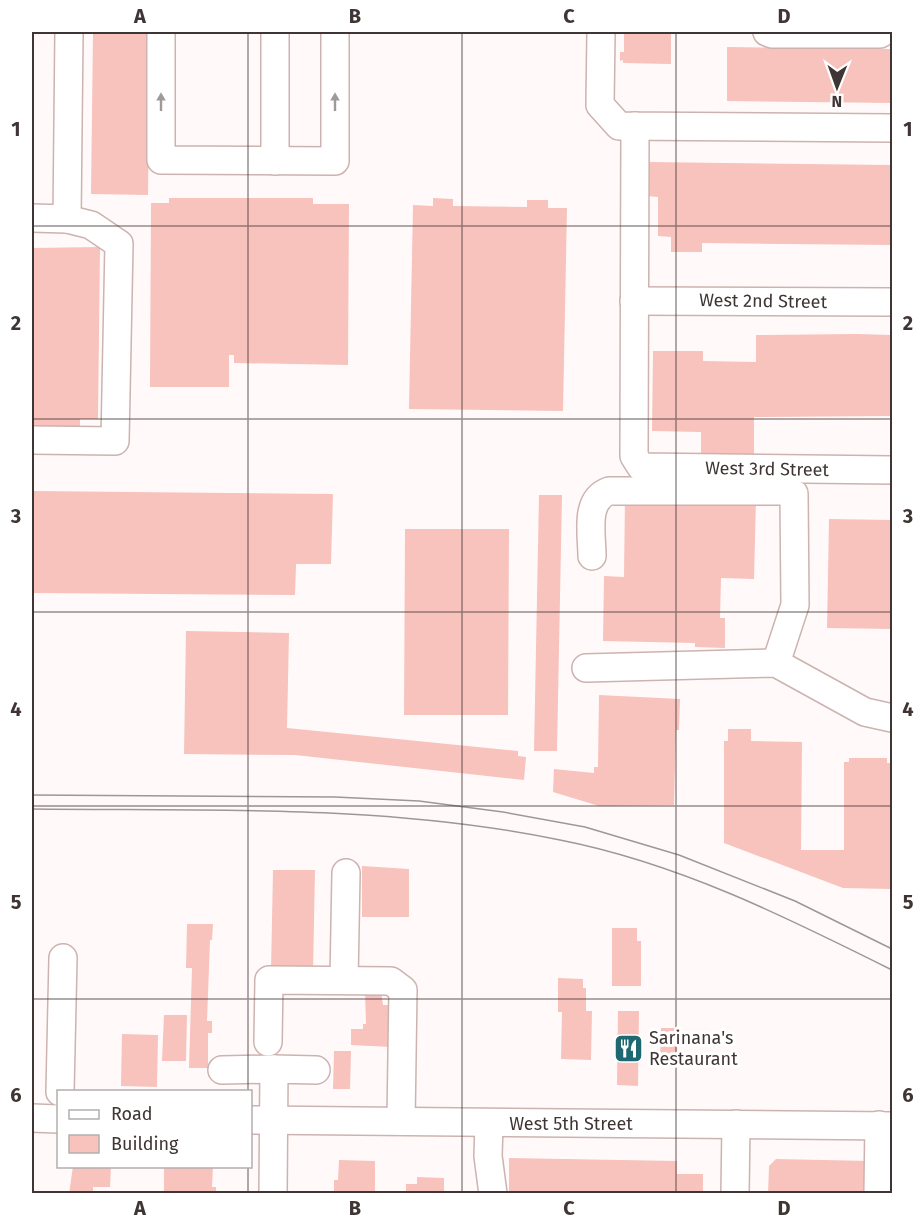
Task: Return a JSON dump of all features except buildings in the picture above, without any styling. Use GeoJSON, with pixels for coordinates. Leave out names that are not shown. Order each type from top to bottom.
{"type":"FeatureCollection","features":[{"type":"Feature","properties":{"kind":"street"},"geometry":{"type":"LineString","coordinates":[[67,219],[69,32]]}},
{"type":"Feature","properties":{"kind":"street"},"geometry":{"type":"LineString","coordinates":[[161,32],[161,160],[274,161],[335,161],[335,32]]}},
{"type":"Feature","properties":{"kind":"street"},"geometry":{"type":"LineString","coordinates":[[274,161],[275,32]]}},
{"type":"Feature","properties":{"kind":"street"},"geometry":{"type":"LineString","coordinates":[[601,32],[600,105],[619,126],[892,128]]}},
{"type":"Feature","properties":{"kind":"street"},"geometry":{"type":"LineString","coordinates":[[767,32],[772,34],[880,34],[883,32]]}},
{"type":"Feature","properties":{"kind":"street"},"geometry":{"type":"LineString","coordinates":[[634,126],[634,300]]}},
{"type":"Feature","properties":{"kind":"street"},"geometry":{"type":"LineString","coordinates":[[32,218],[67,219],[91,225],[119,244],[115,441],[32,440]]}},
{"type":"Feature","properties":{"kind":"street","name":"West 2nd Street"},"geometry":{"type":"LineString","coordinates":[[634,300],[892,302]]}},
{"type":"Feature","properties":{"kind":"street","name":"West 3rd Street"},"geometry":{"type":"LineString","coordinates":[[634,300],[634,456],[641,467],[892,470]]}},
{"type":"Feature","properties":{"kind":"street"},"geometry":{"type":"LineString","coordinates":[[592,556],[592,505],[598,495],[609,491],[787,491],[794,494],[795,605],[776,663]]}},
{"type":"Feature","properties":{"kind":"street"},"geometry":{"type":"LineString","coordinates":[[586,668],[776,663],[865,712],[892,717]]}},
{"type":"Feature","properties":{"kind":"street"},"geometry":{"type":"LineString","coordinates":[[344,980],[346,873]]}},
{"type":"Feature","properties":{"kind":"street"},"geometry":{"type":"LineString","coordinates":[[60,1090],[63,958]]}},
{"type":"Feature","properties":{"kind":"street"},"geometry":{"type":"LineString","coordinates":[[268,1042],[269,980],[391,981],[403,990],[401,1121]]}},
{"type":"Feature","properties":{"kind":"street"},"geometry":{"type":"LineString","coordinates":[[222,1070],[316,1070]]}},
{"type":"Feature","properties":{"kind":"street"},"geometry":{"type":"LineString","coordinates":[[273,1194],[262,1120],[274,1070]]}},
{"type":"Feature","properties":{"kind":"street"},"geometry":{"type":"LineString","coordinates":[[32,1118],[57,1119]]}},
{"type":"Feature","properties":{"kind":"street","name":"West 5th Street"},"geometry":{"type":"LineString","coordinates":[[262,1120],[489,1124],[886,1125]]}},
{"type":"Feature","properties":{"kind":"street"},"geometry":{"type":"LineString","coordinates":[[489,1124],[488,1156],[493,1194]]}},
{"type":"Feature","properties":{"kind":"street"},"geometry":{"type":"LineString","coordinates":[[735,1194],[736,1124]]}},
{"type":"Feature","properties":{"kind":"street"},"geometry":{"type":"LineString","coordinates":[[878,1194],[886,1125]]}},
{"type":"Feature","properties":{"kind":"tram line"},"geometry":{"type":"LineString","coordinates":[[32,795],[335,797],[419,801],[503,812],[585,827],[679,855],[795,901],[892,949]]}},
{"type":"Feature","properties":{"kind":"tram line"},"geometry":{"type":"LineString","coordinates":[[32,809],[230,810],[363,815],[495,828],[560,840],[604,850],[689,877],[771,912],[892,970]]}},
{"type":"Feature","properties":{"kind":"place","name":"Sarinana's Restaurant"},"geometry":{"type":"Point","coordinates":[628,1048]}}]}
